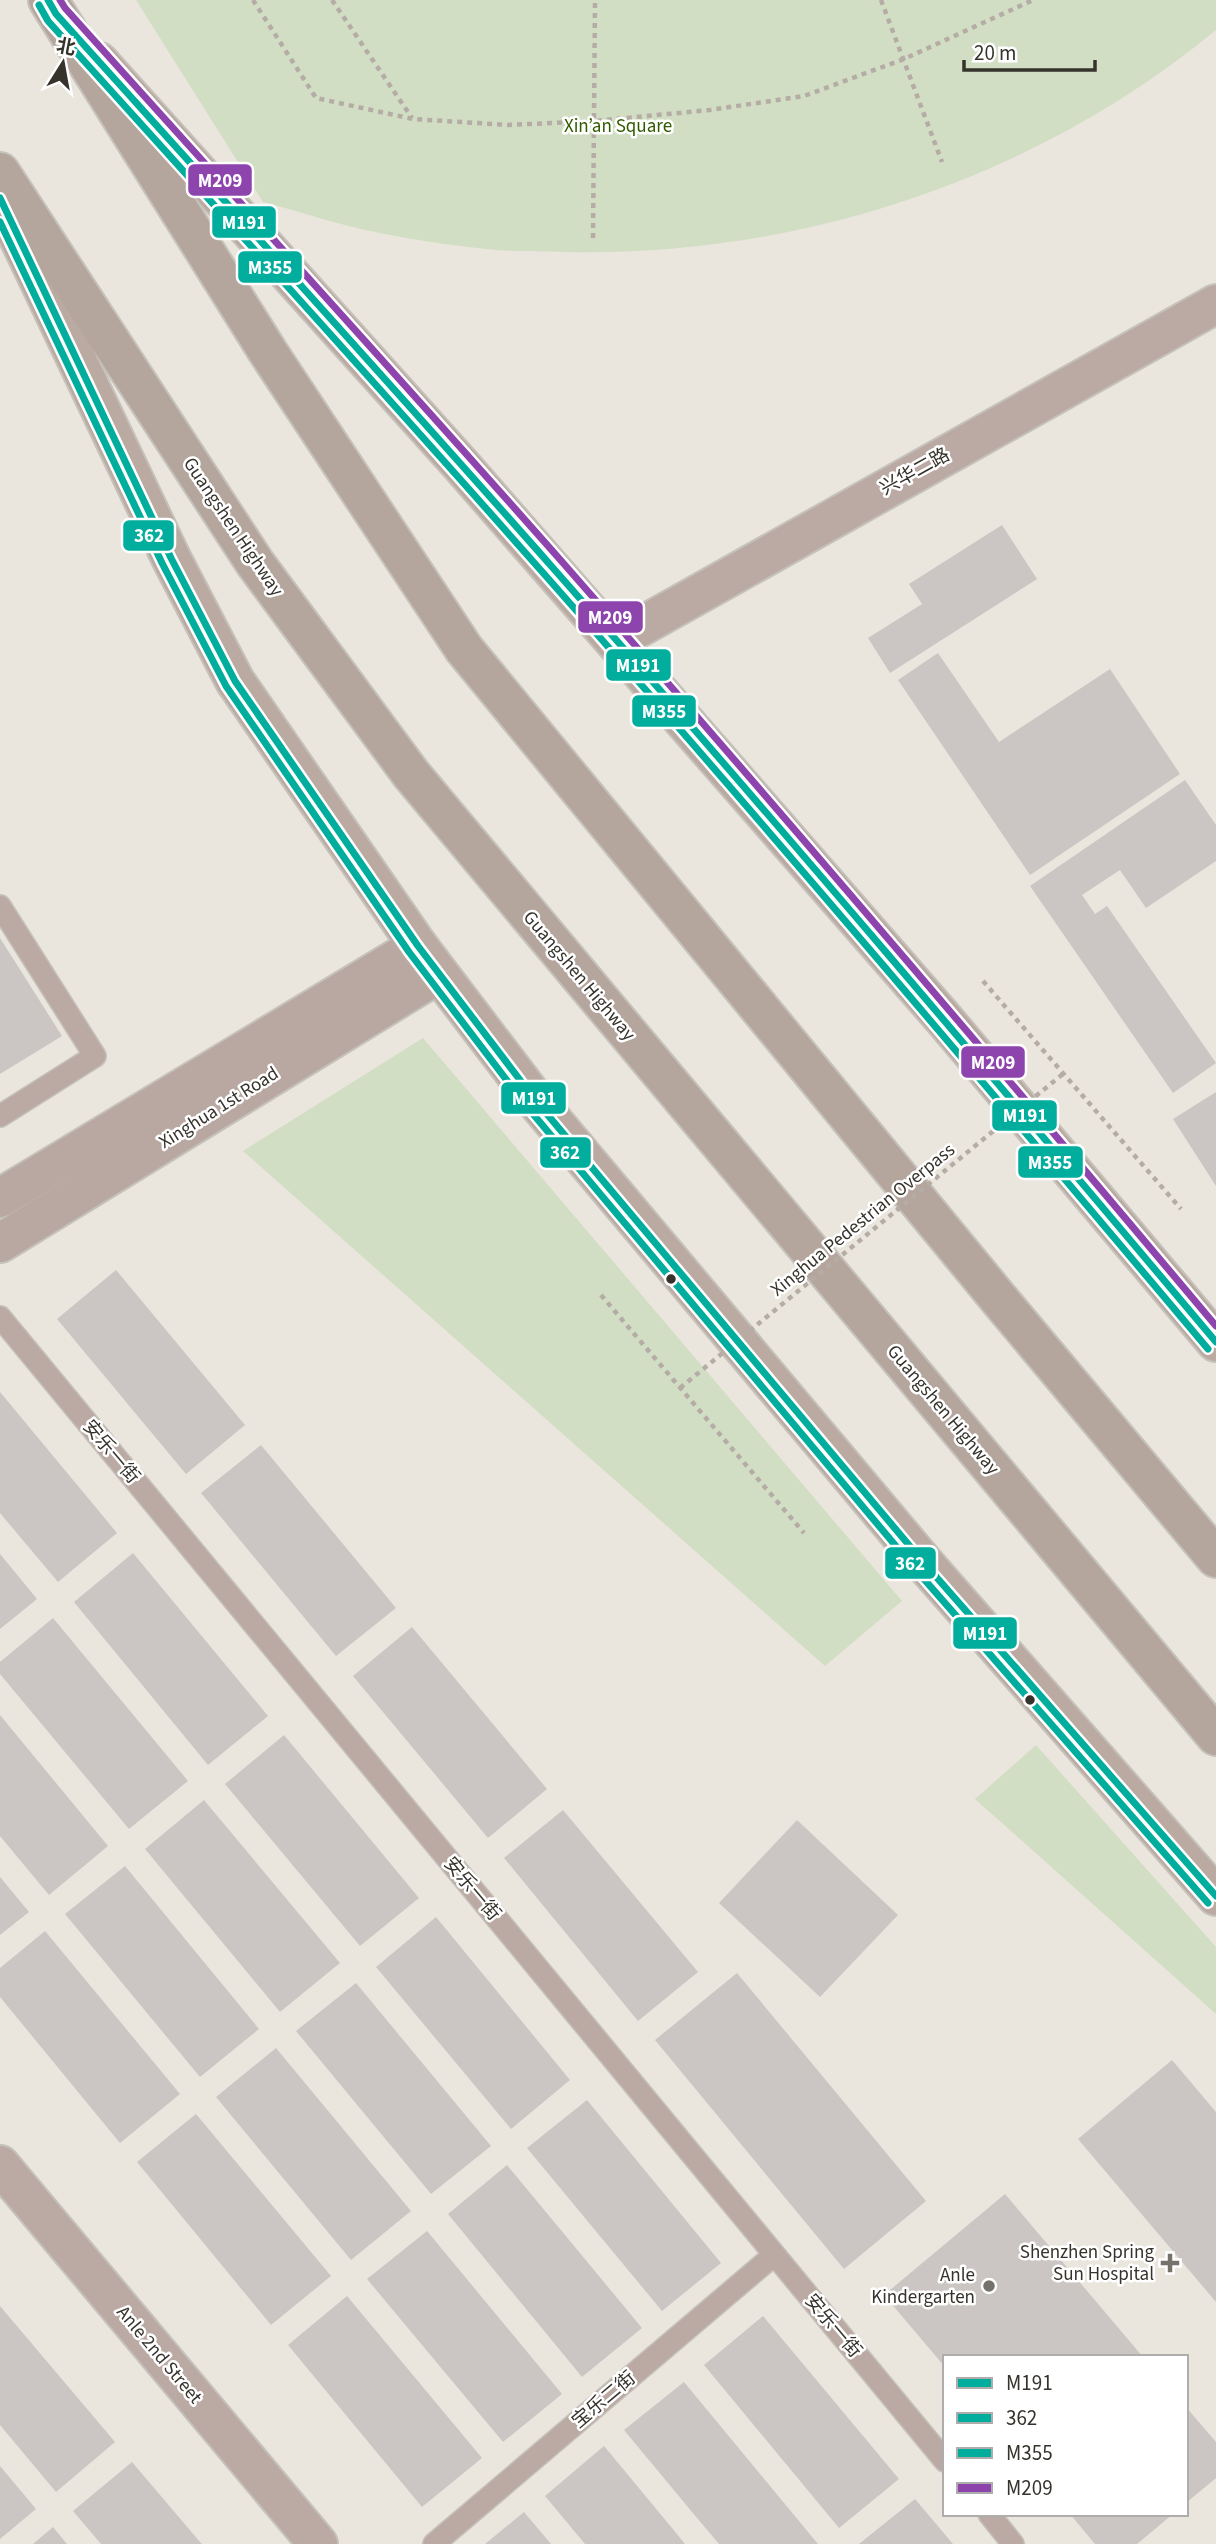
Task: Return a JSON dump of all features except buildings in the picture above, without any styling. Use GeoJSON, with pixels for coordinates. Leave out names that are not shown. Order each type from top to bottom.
{"type":"FeatureCollection","features":[{"type":"Feature","properties":{"kind":"highway"},"geometry":{"type":"LineString","coordinates":[[52,7],[268,352],[464,649],[998,1298],[1216,1558]]}},
{"type":"Feature","properties":{"kind":"highway","name":"Guangshen Highway"},"geometry":{"type":"LineString","coordinates":[[0,172],[255,563],[411,774],[1216,1736]]}},
{"type":"Feature","properties":{"kind":"main road"},"geometry":{"type":"LineString","coordinates":[[52,7],[615,641],[943,1018],[1216,1342]]}},
{"type":"Feature","properties":{"kind":"main road"},"geometry":{"type":"LineString","coordinates":[[0,198],[171,558],[236,681],[428,960],[536,1101],[915,1553],[1216,1896]]}},
{"type":"Feature","properties":{"kind":"street","name":"兴华二路"},"geometry":{"type":"LineString","coordinates":[[615,641],[1216,304]]}},
{"type":"Feature","properties":{"kind":"street","name":"Xinghua 1st Road"},"geometry":{"type":"LineString","coordinates":[[0,1198],[428,960]]}},
{"type":"Feature","properties":{"kind":"street","name":"Xinghua 1st Road"},"geometry":{"type":"LineString","coordinates":[[0,1243],[428,960]]}},
{"type":"Feature","properties":{"kind":"street","name":"Anle 2nd Street"},"geometry":{"type":"LineString","coordinates":[[0,2165],[318,2544]]}},
{"type":"Feature","properties":{"kind":"lane"},"geometry":{"type":"LineString","coordinates":[[0,906],[95,1056],[0,1116]]}},
{"type":"Feature","properties":{"kind":"lane","name":"安乐一街"},"geometry":{"type":"LineString","coordinates":[[0,1317],[943,2459]]}},
{"type":"Feature","properties":{"kind":"lane","name":"宝乐二街"},"geometry":{"type":"LineString","coordinates":[[434,2544],[774,2255]]}},
{"type":"Feature","properties":{"kind":"lane"},"geometry":{"type":"LineString","coordinates":[[991,2516],[1013,2544]]}},
{"type":"Feature","properties":{"kind":"path"},"geometry":{"type":"LineString","coordinates":[[253,0],[316,98],[413,119],[509,125],[594,121],[710,110],[804,96],[904,59],[1033,0]]}},
{"type":"Feature","properties":{"kind":"path"},"geometry":{"type":"LineString","coordinates":[[332,0],[413,119]]}},
{"type":"Feature","properties":{"kind":"path"},"geometry":{"type":"LineString","coordinates":[[593,237],[595,0]]}},
{"type":"Feature","properties":{"kind":"path"},"geometry":{"type":"LineString","coordinates":[[881,0],[942,162]]}},
{"type":"Feature","properties":{"kind":"path"},"geometry":{"type":"LineString","coordinates":[[983,981],[1181,1209]]}},
{"type":"Feature","properties":{"kind":"path","name":"Xinghua Pedestrian Overpass"},"geometry":{"type":"LineString","coordinates":[[680,1388],[1064,1073]]}},
{"type":"Feature","properties":{"kind":"path"},"geometry":{"type":"LineString","coordinates":[[601,1295],[804,1533]]}},
{"type":"Feature","properties":{"kind":"green space","name":"Xin’an Square"},"geometry":{"type":"Polygon","coordinates":[[[136,0],[1216,0],[1216,30],[1146,83],[1071,128],[992,167],[910,199],[825,224],[739,241],[652,250],[513,251],[394,236],[263,202],[136,0]]]}},
{"type":"Feature","properties":{"kind":"green space"},"geometry":{"type":"Polygon","coordinates":[[[423,1038],[902,1601],[825,1666],[243,1151],[423,1038]]]}},
{"type":"Feature","properties":{"kind":"green space"},"geometry":{"type":"Polygon","coordinates":[[[1036,1745],[1216,1947],[1216,2014],[975,1799],[1036,1745]]]}},
{"type":"Feature","properties":{"kind":"transit line","name":"M191"},"geometry":{"type":"LineString","coordinates":[[48,0],[56,14],[430,429],[637,664],[887,953],[1216,1342]]}},
{"type":"Feature","properties":{"kind":"transit line","name":"M209"},"geometry":{"type":"LineString","coordinates":[[60,0],[646,658],[892,943],[1216,1326]]}},
{"type":"Feature","properties":{"kind":"transit line","name":"M355"},"geometry":{"type":"LineString","coordinates":[[39,5],[48,21],[422,436],[629,671],[879,960],[1208,1349]]}},
{"type":"Feature","properties":{"kind":"transit line","name":"M191"},"geometry":{"type":"LineString","coordinates":[[0,198],[171,558],[235,681],[418,946],[536,1101],[924,1563],[1216,1896]]}},
{"type":"Feature","properties":{"kind":"transit line","name":"362"},"geometry":{"type":"LineString","coordinates":[[0,222],[162,563],[226,686],[409,952],[528,1108],[916,1570],[1208,1903]]}},
{"type":"Feature","properties":{"kind":"place","name":"Shenzhen Spring Sun Hospital"},"geometry":{"type":"Point","coordinates":[1170,2263]}},
{"type":"Feature","properties":{"kind":"place","name":"Anle Kindergarten"},"geometry":{"type":"Point","coordinates":[989,2286]}}]}
